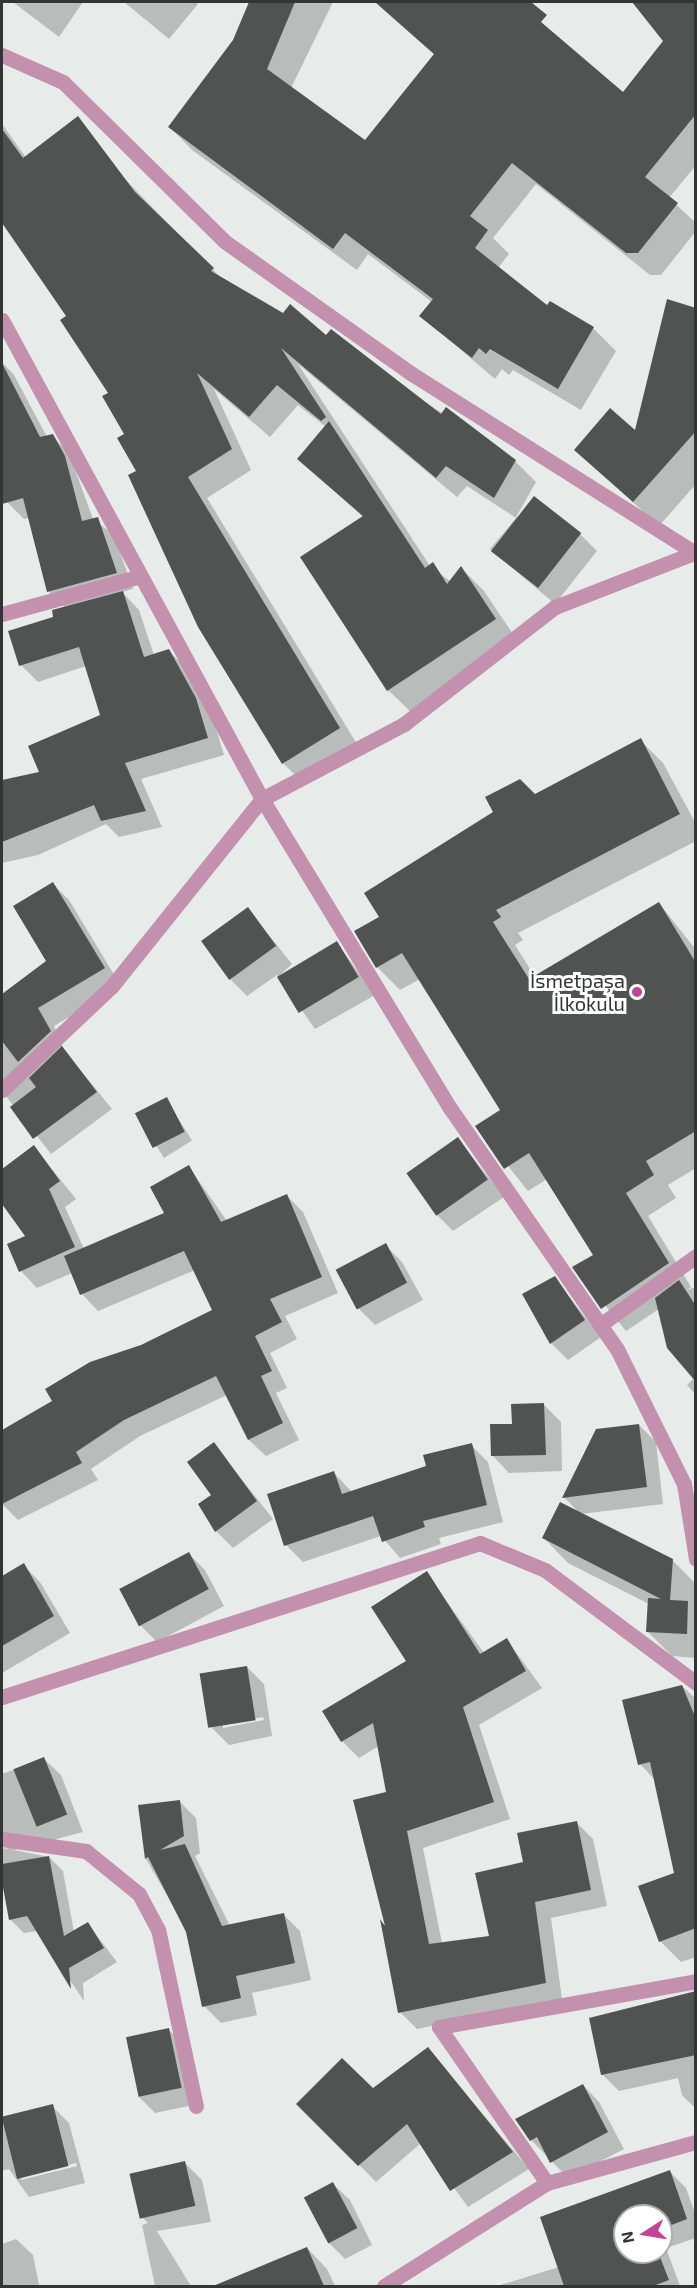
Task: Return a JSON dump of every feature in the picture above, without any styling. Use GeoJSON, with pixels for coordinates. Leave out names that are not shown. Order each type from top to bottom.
{"type":"FeatureCollection","features":[{"type":"Feature","properties":{"kind":"street"},"geometry":{"type":"LineString","coordinates":[[2,55],[63,82],[224,241],[412,374],[695,552]]}},
{"type":"Feature","properties":{"kind":"street"},"geometry":{"type":"LineString","coordinates":[[2,320],[262,799],[450,1108],[600,1325],[684,1484],[696,1559]]}},
{"type":"Feature","properties":{"kind":"street"},"geometry":{"type":"LineString","coordinates":[[2,1090],[112,986],[262,799],[404,724],[555,608],[695,552]]}},
{"type":"Feature","properties":{"kind":"street"},"geometry":{"type":"LineString","coordinates":[[2,614],[141,576]]}},
{"type":"Feature","properties":{"kind":"street"},"geometry":{"type":"LineString","coordinates":[[600,1325],[696,1256]]}},
{"type":"Feature","properties":{"kind":"street"},"geometry":{"type":"LineString","coordinates":[[2,1696],[480,1543],[545,1570],[696,1683]]}},
{"type":"Feature","properties":{"kind":"street"},"geometry":{"type":"LineString","coordinates":[[2,1839],[86,1851],[139,1894],[158,1929],[196,2106]]}},
{"type":"Feature","properties":{"kind":"street"},"geometry":{"type":"LineString","coordinates":[[546,2183],[439,2027],[696,1981]]}},
{"type":"Feature","properties":{"kind":"street"},"geometry":{"type":"LineString","coordinates":[[384,2286],[546,2183],[696,2142]]}},
{"type":"Feature","properties":{"kind":"building"},"geometry":{"type":"Polygon","coordinates":[[[249,2],[295,2],[267,69],[365,140],[434,54],[375,2],[531,2],[547,15],[541,22],[623,92],[663,41],[632,2],[696,2],[696,114],[645,177],[678,203],[638,253],[626,253],[512,163],[470,216],[488,230],[475,248],[547,305],[550,301],[594,327],[558,389],[490,349],[486,354],[479,348],[472,358],[419,316],[433,299],[345,233],[333,249],[168,127],[233,40],[249,2]]]}},
{"type":"Feature","properties":{"kind":"building"},"geometry":{"type":"Polygon","coordinates":[[[78,116],[135,192],[214,268],[211,271],[283,313],[290,304],[326,335],[331,329],[441,414],[446,407],[516,460],[494,498],[446,466],[436,478],[281,348],[326,417],[321,421],[277,385],[249,417],[197,373],[232,449],[188,477],[340,728],[282,764],[198,627],[128,475],[136,471],[117,438],[124,434],[102,396],[108,393],[60,320],[66,316],[2,223],[2,129],[23,158],[78,116]]]}},
{"type":"Feature","properties":{"kind":"building"},"geometry":{"type":"Polygon","coordinates":[[[667,299],[696,308],[696,431],[633,502],[574,450],[610,408],[635,430],[667,299]]]}},
{"type":"Feature","properties":{"kind":"building"},"geometry":{"type":"Polygon","coordinates":[[[2,363],[40,437],[53,434],[65,456],[82,521],[98,517],[117,573],[47,592],[23,498],[2,504],[2,363]]]}},
{"type":"Feature","properties":{"kind":"building"},"geometry":{"type":"Polygon","coordinates":[[[329,421],[425,568],[433,562],[447,584],[461,566],[496,619],[387,691],[300,557],[363,516],[297,459],[329,421]]]}},
{"type":"Feature","properties":{"kind":"building"},"geometry":{"type":"Polygon","coordinates":[[[534,496],[581,533],[538,588],[491,551],[534,496]]]}},
{"type":"Feature","properties":{"kind":"building"},"geometry":{"type":"Polygon","coordinates":[[[123,591],[144,657],[169,649],[196,698],[208,738],[125,763],[146,811],[101,821],[94,805],[2,842],[2,780],[39,772],[28,746],[100,715],[79,647],[19,666],[8,631],[53,617],[52,610],[123,591]]]}},
{"type":"Feature","properties":{"kind":"building"},"geometry":{"type":"Polygon","coordinates":[[[641,738],[680,814],[496,910],[501,917],[493,922],[529,979],[659,902],[696,963],[696,1131],[646,1161],[654,1175],[626,1193],[669,1263],[601,1309],[572,1267],[593,1255],[529,1153],[504,1169],[475,1126],[500,1110],[402,953],[376,968],[354,931],[379,917],[364,893],[493,812],[485,797],[520,779],[535,794],[641,738]]]}},
{"type":"Feature","properties":{"kind":"building"},"geometry":{"type":"Polygon","coordinates":[[[53,882],[105,968],[38,1008],[51,1031],[18,1062],[2,1041],[2,994],[46,961],[13,906],[53,882]]]}},
{"type":"Feature","properties":{"kind":"building"},"geometry":{"type":"Polygon","coordinates":[[[248,907],[276,946],[229,980],[201,941],[248,907]]]}},
{"type":"Feature","properties":{"kind":"building"},"geometry":{"type":"Polygon","coordinates":[[[337,941],[359,977],[299,1013],[277,977],[337,941]]]}},
{"type":"Feature","properties":{"kind":"building"},"geometry":{"type":"Polygon","coordinates":[[[62,1046],[97,1092],[33,1139],[10,1107],[36,1087],[29,1078],[62,1046]]]}},
{"type":"Feature","properties":{"kind":"building"},"geometry":{"type":"Polygon","coordinates":[[[167,1097],[185,1132],[153,1148],[135,1113],[167,1097]]]}},
{"type":"Feature","properties":{"kind":"building"},"geometry":{"type":"Polygon","coordinates":[[[458,1137],[488,1180],[436,1216],[406,1173],[458,1137]]]}},
{"type":"Feature","properties":{"kind":"building"},"geometry":{"type":"Polygon","coordinates":[[[34,1145],[60,1181],[49,1189],[75,1247],[19,1272],[7,1244],[25,1236],[2,1204],[2,1169],[34,1145]]]}},
{"type":"Feature","properties":{"kind":"building"},"geometry":{"type":"Polygon","coordinates":[[[189,1165],[221,1222],[287,1194],[322,1277],[270,1299],[282,1322],[255,1336],[272,1371],[261,1376],[283,1423],[248,1440],[216,1376],[124,1420],[76,1452],[82,1463],[2,1504],[2,1430],[52,1401],[45,1389],[90,1362],[141,1345],[212,1310],[184,1251],[80,1295],[64,1256],[164,1213],[150,1187],[189,1165]]]}},
{"type":"Feature","properties":{"kind":"building"},"geometry":{"type":"Polygon","coordinates":[[[386,1243],[407,1283],[357,1309],[336,1270],[386,1243]]]}},
{"type":"Feature","properties":{"kind":"building"},"geometry":{"type":"Polygon","coordinates":[[[555,1276],[585,1320],[550,1344],[522,1294],[555,1276]]]}},
{"type":"Feature","properties":{"kind":"building"},"geometry":{"type":"Polygon","coordinates":[[[679,1280],[696,1306],[696,1382],[667,1348],[655,1298],[679,1280]]]}},
{"type":"Feature","properties":{"kind":"building"},"geometry":{"type":"Polygon","coordinates":[[[544,1403],[546,1455],[491,1456],[490,1424],[512,1424],[511,1404],[544,1403]]]}},
{"type":"Feature","properties":{"kind":"building"},"geometry":{"type":"Polygon","coordinates":[[[639,1424],[647,1487],[562,1498],[596,1429],[639,1424]]]}},
{"type":"Feature","properties":{"kind":"building"},"geometry":{"type":"Polygon","coordinates":[[[214,1442],[257,1501],[215,1532],[198,1504],[211,1495],[187,1462],[214,1442]]]}},
{"type":"Feature","properties":{"kind":"building"},"geometry":{"type":"Polygon","coordinates":[[[472,1443],[487,1505],[423,1521],[425,1527],[382,1542],[373,1516],[284,1546],[267,1494],[334,1471],[342,1494],[426,1466],[423,1455],[472,1443]]]}},
{"type":"Feature","properties":{"kind":"building"},"geometry":{"type":"Polygon","coordinates":[[[560,1502],[673,1559],[670,1600],[688,1601],[687,1634],[646,1632],[648,1598],[661,1599],[542,1538],[560,1502]]]}},
{"type":"Feature","properties":{"kind":"building"},"geometry":{"type":"Polygon","coordinates":[[[189,1552],[209,1589],[139,1626],[119,1589],[189,1552]]]}},
{"type":"Feature","properties":{"kind":"building"},"geometry":{"type":"Polygon","coordinates":[[[24,1563],[54,1616],[2,1646],[2,1576],[24,1563]]]}},
{"type":"Feature","properties":{"kind":"building"},"geometry":{"type":"Polygon","coordinates":[[[427,1571],[480,1654],[507,1638],[526,1671],[463,1707],[494,1802],[407,1831],[429,1944],[489,1936],[475,1873],[523,1862],[517,1833],[577,1821],[591,1890],[535,1902],[546,1983],[398,2013],[380,1919],[385,1926],[353,1800],[386,1792],[373,1723],[341,1742],[322,1711],[406,1661],[371,1607],[427,1571]]]}},
{"type":"Feature","properties":{"kind":"building"},"geometry":{"type":"Polygon","coordinates":[[[247,1666],[256,1720],[208,1728],[200,1674],[247,1666]]]}},
{"type":"Feature","properties":{"kind":"building"},"geometry":{"type":"Polygon","coordinates":[[[682,1685],[696,1719],[696,1928],[659,1942],[638,1886],[674,1873],[650,1762],[638,1765],[622,1700],[682,1685]]]}},
{"type":"Feature","properties":{"kind":"building"},"geometry":{"type":"Polygon","coordinates":[[[44,1757],[67,1814],[37,1827],[13,1769],[44,1757]]]}},
{"type":"Feature","properties":{"kind":"building"},"geometry":{"type":"Polygon","coordinates":[[[180,1800],[184,1836],[160,1850],[185,1844],[222,1926],[284,1913],[295,1963],[236,1976],[241,1998],[202,2007],[186,1932],[148,1857],[145,1859],[138,1805],[180,1800]]]}},
{"type":"Feature","properties":{"kind":"building"},"geometry":{"type":"Polygon","coordinates":[[[49,1856],[64,1936],[88,1922],[104,1948],[69,1968],[71,1989],[27,1916],[9,1920],[2,1882],[2,1864],[49,1856]]]}},
{"type":"Feature","properties":{"kind":"building"},"geometry":{"type":"Polygon","coordinates":[[[696,1991],[696,2055],[601,2075],[589,2018],[696,1991]]]}},
{"type":"Feature","properties":{"kind":"building"},"geometry":{"type":"Polygon","coordinates":[[[169,2028],[182,2088],[139,2097],[126,2037],[169,2028]]]}},
{"type":"Feature","properties":{"kind":"building"},"geometry":{"type":"Polygon","coordinates":[[[428,2047],[513,2152],[450,2191],[407,2124],[358,2166],[296,2104],[342,2058],[373,2088],[428,2047]]]}},
{"type":"Feature","properties":{"kind":"building"},"geometry":{"type":"Polygon","coordinates":[[[583,2084],[608,2132],[550,2163],[537,2137],[530,2141],[515,2119],[583,2084]]]}},
{"type":"Feature","properties":{"kind":"building"},"geometry":{"type":"Polygon","coordinates":[[[53,2104],[68,2166],[17,2179],[2,2117],[53,2104]]]}},
{"type":"Feature","properties":{"kind":"building"},"geometry":{"type":"Polygon","coordinates":[[[185,2161],[195,2206],[140,2219],[129,2174],[185,2161]]]}},
{"type":"Feature","properties":{"kind":"building"},"geometry":{"type":"Polygon","coordinates":[[[670,2170],[687,2219],[673,2224],[673,2204],[613,2204],[613,2264],[663,2264],[669,2280],[653,2286],[564,2286],[540,2217],[670,2170]]]}},
{"type":"Feature","properties":{"kind":"building"},"geometry":{"type":"Polygon","coordinates":[[[333,2182],[357,2228],[328,2243],[304,2197],[333,2182]]]}},
{"type":"Feature","properties":{"kind":"building"},"geometry":{"type":"Polygon","coordinates":[[[307,2247],[324,2286],[213,2286],[307,2247]]]}},
{"type":"Feature","properties":{"kind":"place","name":"İsmetpaşa İlkokulu"},"geometry":{"type":"Point","coordinates":[637,992]}}]}
